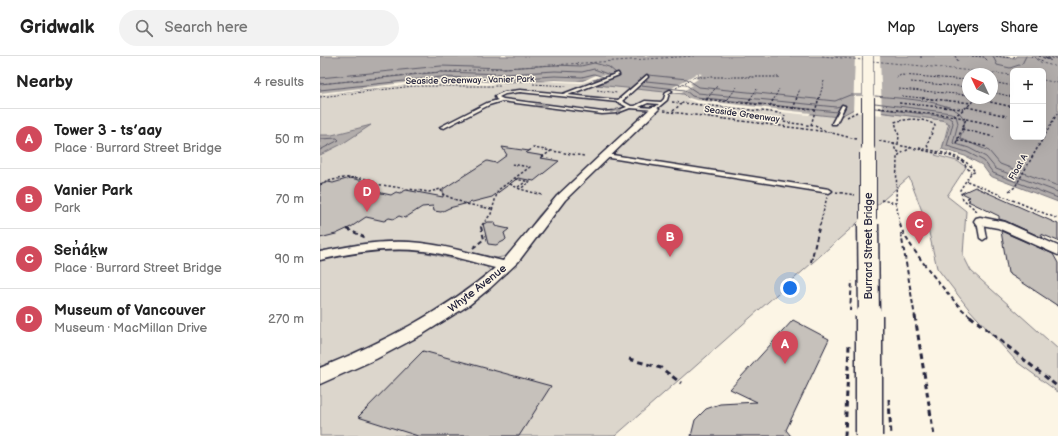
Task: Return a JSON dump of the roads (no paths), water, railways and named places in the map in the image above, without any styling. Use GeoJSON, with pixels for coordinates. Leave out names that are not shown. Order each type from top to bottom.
{"type":"FeatureCollection","features":[{"type":"Feature","properties":{"kind":"main road","name":"Burrard Street Bridge"},"geometry":{"type":"LineString","coordinates":[[868,56],[869,436]]}},
{"type":"Feature","properties":{"kind":"street","name":"Whyte Avenue"},"geometry":{"type":"LineString","coordinates":[[320,376],[371,353],[424,326],[469,296],[506,266],[519,253],[550,211],[659,106]]}},
{"type":"Feature","properties":{"kind":"street"},"geometry":{"type":"LineString","coordinates":[[980,221],[1001,225],[1058,251]]}},
{"type":"Feature","properties":{"kind":"street"},"geometry":{"type":"LineString","coordinates":[[320,256],[368,247],[397,246],[429,248],[506,266]]}},
{"type":"Feature","properties":{"kind":"lane"},"geometry":{"type":"LineString","coordinates":[[562,95],[618,74]]}},
{"type":"Feature","properties":{"kind":"lane"},"geometry":{"type":"LineString","coordinates":[[619,101],[647,76]]}},
{"type":"Feature","properties":{"kind":"lane"},"geometry":{"type":"LineString","coordinates":[[630,107],[619,101],[515,91],[504,93],[497,98],[502,100],[602,113],[617,112],[630,107],[659,106],[666,99],[667,93],[670,91]]}},
{"type":"Feature","properties":{"kind":"lane"},"geometry":{"type":"LineString","coordinates":[[442,127],[488,104],[502,100]]}},
{"type":"Feature","properties":{"kind":"lane"},"geometry":{"type":"LineString","coordinates":[[636,107],[647,101],[659,106]]}},
{"type":"Feature","properties":{"kind":"lane"},"geometry":{"type":"LineString","coordinates":[[834,123],[843,106]]}},
{"type":"Feature","properties":{"kind":"lane"},"geometry":{"type":"LineString","coordinates":[[606,156],[829,190]]}},
{"type":"Feature","properties":{"kind":"lane"},"geometry":{"type":"LineString","coordinates":[[980,221],[983,238]]}},
{"type":"Feature","properties":{"kind":"water"},"geometry":{"type":"Polygon","coordinates":[[[320,56],[993,56],[1016,58],[1017,56],[1058,56],[1058,202],[990,176],[982,165],[965,156],[942,149],[950,124],[942,120],[854,109],[839,117],[695,101],[689,99],[684,94],[597,85],[606,82],[594,80],[601,77],[576,81],[555,80],[486,83],[441,81],[320,94],[320,56]]]}},
{"type":"Feature","properties":{"kind":"water"},"geometry":{"type":"Polygon","coordinates":[[[371,125],[342,144],[320,155],[320,135],[332,135],[371,125]]]}},
{"type":"Feature","properties":{"kind":"place","name":"Museum of Vancouver"},"geometry":{"type":"Point","coordinates":[367,212]}},
{"type":"Feature","properties":{"kind":"place","name":"Sen̓áḵw"},"geometry":{"type":"Point","coordinates":[919,244]}},
{"type":"Feature","properties":{"kind":"place","name":"Vanier Park"},"geometry":{"type":"Point","coordinates":[670,257]}},
{"type":"Feature","properties":{"kind":"place","name":"Tower 3 - ts’aay"},"geometry":{"type":"Point","coordinates":[785,364]}}]}
